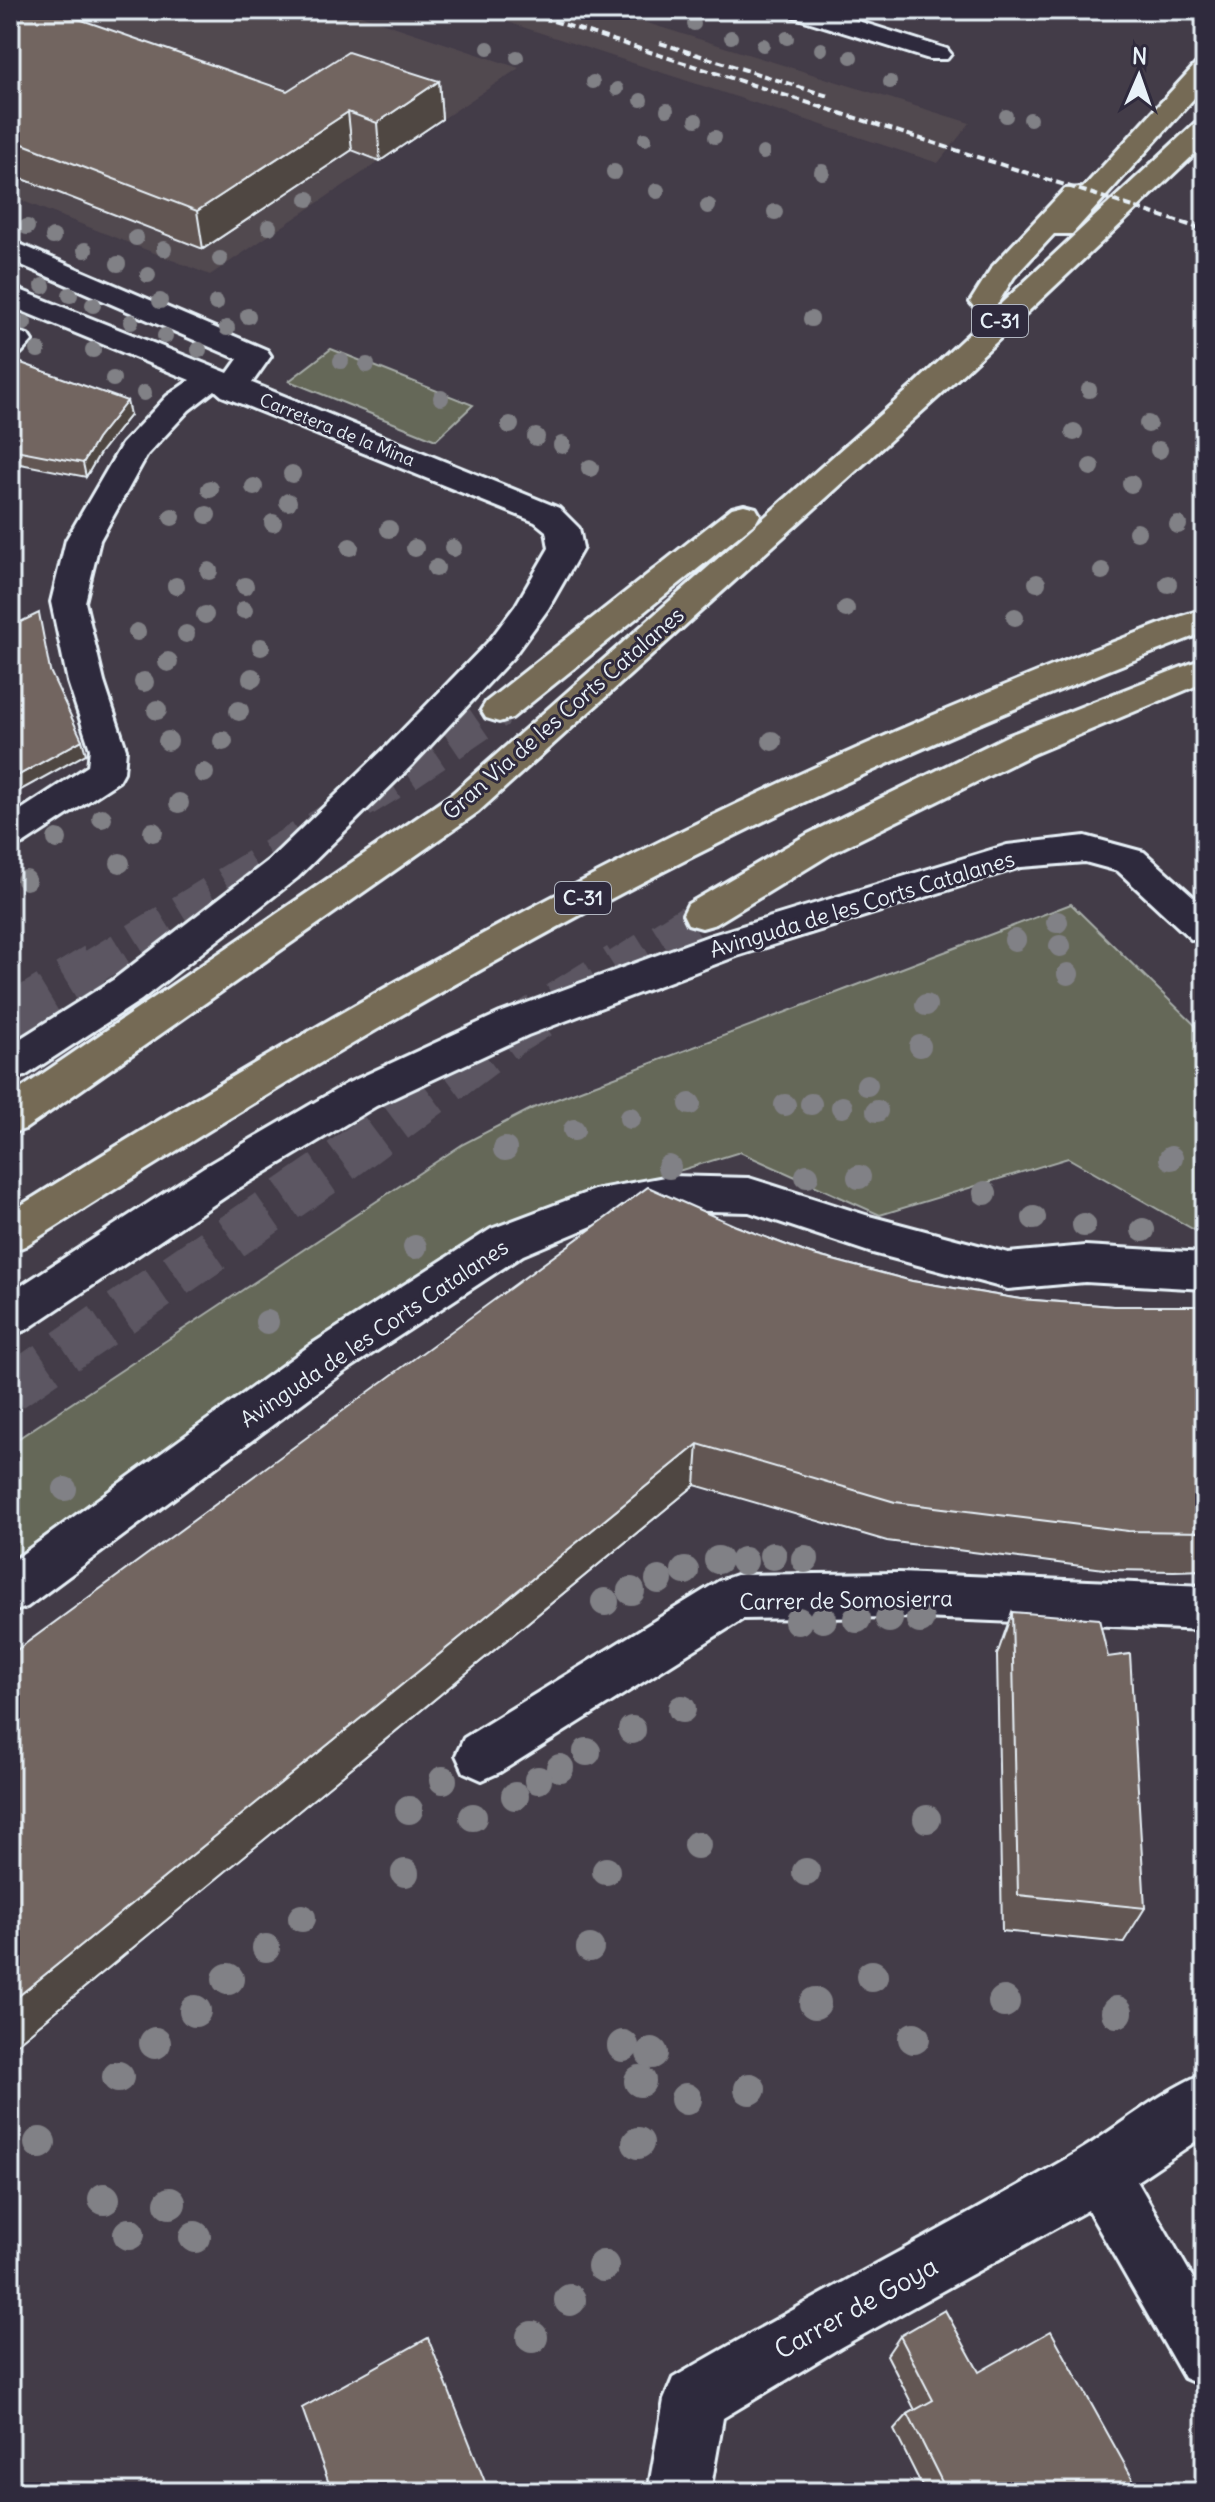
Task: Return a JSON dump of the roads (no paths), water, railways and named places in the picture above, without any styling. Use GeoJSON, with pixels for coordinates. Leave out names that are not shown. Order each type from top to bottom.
{"type":"FeatureCollection","features":[{"type":"Feature","properties":{"kind":"highway"},"geometry":{"type":"LineString","coordinates":[[985,302],[1002,273],[1112,155],[1205,40]]}},
{"type":"Feature","properties":{"kind":"highway"},"geometry":{"type":"LineString","coordinates":[[499,710],[717,539],[985,302],[1053,239],[1205,70]]}},
{"type":"Feature","properties":{"kind":"highway","name":"Gran Via de les Corts Catalanes"},"geometry":{"type":"LineString","coordinates":[[10,1118],[465,803],[927,390],[1205,129]]}},
{"type":"Feature","properties":{"kind":"highway"},"geometry":{"type":"LineString","coordinates":[[927,390],[943,340]]}},
{"type":"Feature","properties":{"kind":"highway","name":"C-31"},"geometry":{"type":"LineString","coordinates":[[10,1234],[161,1137],[352,1023],[540,920],[817,781],[932,729],[1205,620]]}},
{"type":"Feature","properties":{"kind":"highway"},"geometry":{"type":"LineString","coordinates":[[702,914],[821,843],[1020,745],[1205,669]]}},
{"type":"Feature","properties":{"kind":"street"},"geometry":{"type":"LineString","coordinates":[[797,10],[938,54]]}},
{"type":"Feature","properties":{"kind":"street","name":"Carretera de la Mina"},"geometry":{"type":"LineString","coordinates":[[10,249],[256,356],[222,384],[547,515],[562,528],[566,548],[531,609],[501,649],[400,755],[283,869],[127,990],[10,1065]]}},
{"type":"Feature","properties":{"kind":"street"},"geometry":{"type":"LineString","coordinates":[[10,295],[222,384]]}},
{"type":"Feature","properties":{"kind":"street"},"geometry":{"type":"LineString","coordinates":[[10,338],[17,341],[10,347]]}},
{"type":"Feature","properties":{"kind":"street"},"geometry":{"type":"LineString","coordinates":[[10,835],[106,772],[108,749],[86,682],[68,602],[83,540],[133,451],[178,403],[222,384]]}},
{"type":"Feature","properties":{"kind":"street","name":"Avinguda de les Corts Catalanes"},"geometry":{"type":"LineString","coordinates":[[10,1317],[219,1179],[361,1095],[514,1024],[723,946],[1020,854],[1085,849],[1131,861],[1205,929]]}},
{"type":"Feature","properties":{"kind":"street","name":"Avinguda de les Corts Catalanes"},"geometry":{"type":"LineString","coordinates":[[10,1591],[328,1358],[507,1242],[594,1207],[670,1193],[749,1195],[869,1234],[1008,1271],[1085,1264],[1205,1271]]}},
{"type":"Feature","properties":{"kind":"street","name":"Carrer de Somosierra"},"geometry":{"type":"LineString","coordinates":[[482,1755],[736,1597],[899,1595],[1203,1619]]}},
{"type":"Feature","properties":{"kind":"street"},"geometry":{"type":"LineString","coordinates":[[1205,2101],[1099,2172],[1205,2357]]}},
{"type":"Feature","properties":{"kind":"street","name":"Carrer de Goya"},"geometry":{"type":"LineString","coordinates":[[679,2492],[695,2400],[820,2326],[1099,2172]]}},
{"type":"Feature","properties":{"kind":"tunnel"},"geometry":{"type":"LineString","coordinates":[[91,968],[402,776],[499,710]]}},
{"type":"Feature","properties":{"kind":"tunnel"},"geometry":{"type":"LineString","coordinates":[[616,968],[702,914]]}},
{"type":"Feature","properties":{"kind":"tunnel"},"geometry":{"type":"LineString","coordinates":[[10,1018],[95,966]]}},
{"type":"Feature","properties":{"kind":"tunnel"},"geometry":{"type":"LineString","coordinates":[[10,1389],[326,1172],[512,1033],[619,966]]}},
{"type":"Feature","properties":{"kind":"railway"},"geometry":{"type":"LineString","coordinates":[[519,10],[1205,230]]}},
{"type":"Feature","properties":{"kind":"railway"},"geometry":{"type":"LineString","coordinates":[[660,43],[828,96]]}}]}
